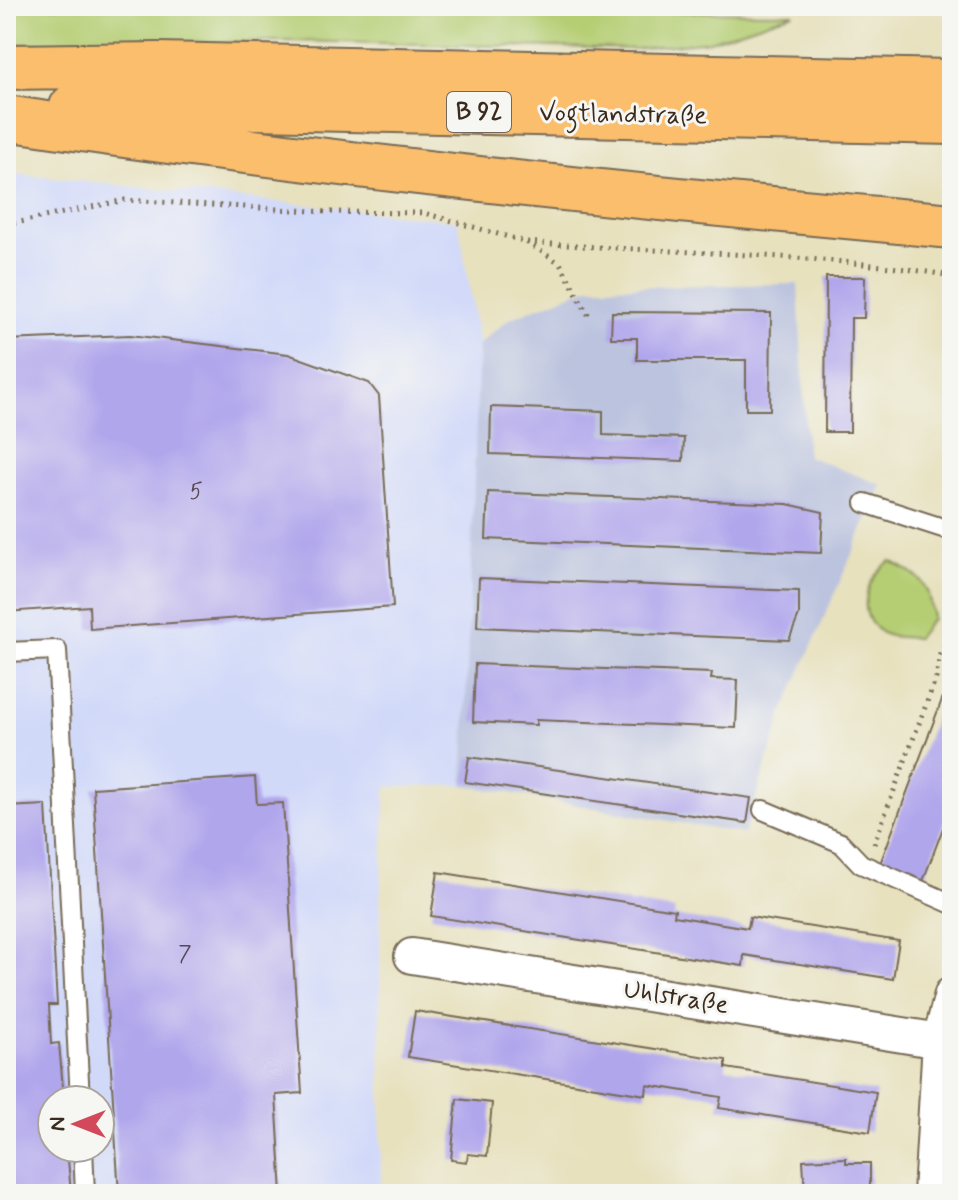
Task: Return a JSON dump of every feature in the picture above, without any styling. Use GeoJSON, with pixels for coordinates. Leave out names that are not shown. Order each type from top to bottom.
{"type":"FeatureCollection","features":[{"type":"Feature","properties":{"kind":"main road","name":"Vogtlandstraße"},"geometry":{"type":"LineString","coordinates":[[6,67],[173,66],[952,82]]}},
{"type":"Feature","properties":{"kind":"main road","name":"Vogtlandstraße"},"geometry":{"type":"LineString","coordinates":[[6,110],[161,105],[952,122]]}},
{"type":"Feature","properties":{"kind":"main road"},"geometry":{"type":"LineString","coordinates":[[6,118],[143,139],[678,200],[952,226]]}},
{"type":"Feature","properties":{"kind":"street","name":"Uhlstraße"},"geometry":{"type":"LineString","coordinates":[[412,956],[940,1041]]}},
{"type":"Feature","properties":{"kind":"street"},"geometry":{"type":"LineString","coordinates":[[931,1194],[940,1041],[952,994]]}},
{"type":"Feature","properties":{"kind":"lane"},"geometry":{"type":"LineString","coordinates":[[865,503],[952,531]]}},
{"type":"Feature","properties":{"kind":"lane"},"geometry":{"type":"LineString","coordinates":[[6,652],[57,650],[79,1084]]}},
{"type":"Feature","properties":{"kind":"lane"},"geometry":{"type":"LineString","coordinates":[[763,810],[841,843],[866,866],[952,904]]}},
{"type":"Feature","properties":{"kind":"lane"},"geometry":{"type":"LineString","coordinates":[[84,1164],[85,1194]]}},
{"type":"Feature","properties":{"kind":"path"},"geometry":{"type":"LineString","coordinates":[[6,225],[125,200],[329,212],[424,213],[526,242],[619,250],[725,253],[906,268],[952,276]]}},
{"type":"Feature","properties":{"kind":"path"},"geometry":{"type":"LineString","coordinates":[[526,242],[560,263],[589,316]]}},
{"type":"Feature","properties":{"kind":"path"},"geometry":{"type":"LineString","coordinates":[[866,866],[936,678],[940,654],[952,632]]}},
{"type":"Feature","properties":{"kind":"shaded area"},"geometry":{"type":"Polygon","coordinates":[[[6,173],[458,221],[479,344],[463,785],[386,787],[380,903],[381,1194],[6,1194],[6,173]]]}},
{"type":"Feature","properties":{"kind":"shaded area"},"geometry":{"type":"Polygon","coordinates":[[[798,284],[807,456],[882,485],[783,712],[744,834],[463,785],[479,344],[509,319],[589,287],[798,284]]]}},
{"type":"Feature","properties":{"kind":"green space"},"geometry":{"type":"Polygon","coordinates":[[[6,6],[794,13],[710,41],[636,49],[287,41],[6,45],[6,6]]]}},
{"type":"Feature","properties":{"kind":"green space"},"geometry":{"type":"Polygon","coordinates":[[[891,561],[917,578],[929,597],[932,619],[917,638],[884,634],[874,627],[868,617],[866,596],[870,586],[882,567],[891,561]]]}},
{"type":"Feature","properties":{"kind":"building"},"geometry":{"type":"Polygon","coordinates":[[[826,277],[865,277],[864,318],[851,318],[850,432],[825,432],[826,277]]]}},
{"type":"Feature","properties":{"kind":"building"},"geometry":{"type":"Polygon","coordinates":[[[612,312],[771,313],[770,410],[746,410],[746,360],[637,360],[637,338],[611,338],[612,312]]]}},
{"type":"Feature","properties":{"kind":"building"},"geometry":{"type":"Polygon","coordinates":[[[130,335],[288,354],[369,383],[379,396],[393,607],[90,629],[89,606],[6,612],[6,340],[130,335]]]}},
{"type":"Feature","properties":{"kind":"building"},"geometry":{"type":"Polygon","coordinates":[[[491,407],[603,411],[603,435],[684,438],[683,461],[490,454],[491,407]]]}},
{"type":"Feature","properties":{"kind":"building"},"geometry":{"type":"Polygon","coordinates":[[[488,492],[787,504],[823,512],[821,553],[486,539],[488,492]]]}},
{"type":"Feature","properties":{"kind":"building"},"geometry":{"type":"Polygon","coordinates":[[[479,578],[799,591],[799,615],[789,640],[477,627],[479,578]]]}},
{"type":"Feature","properties":{"kind":"building"},"geometry":{"type":"Polygon","coordinates":[[[475,664],[712,673],[711,679],[738,680],[736,728],[536,720],[536,725],[473,722],[475,664]]]}},
{"type":"Feature","properties":{"kind":"building"},"geometry":{"type":"Polygon","coordinates":[[[952,673],[952,804],[923,881],[880,864],[952,673]]]}},
{"type":"Feature","properties":{"kind":"building"},"geometry":{"type":"Polygon","coordinates":[[[469,757],[751,798],[747,823],[465,782],[469,757]]]}},
{"type":"Feature","properties":{"kind":"building"},"geometry":{"type":"Polygon","coordinates":[[[255,777],[257,804],[283,803],[302,1093],[276,1095],[282,1194],[119,1194],[116,1084],[112,1084],[93,788],[255,777]]]}},
{"type":"Feature","properties":{"kind":"building"},"geometry":{"type":"Polygon","coordinates":[[[46,805],[57,1005],[49,1005],[51,1044],[59,1043],[63,1084],[36,1084],[36,1164],[68,1164],[71,1194],[11,1194],[6,1122],[6,1047],[10,1047],[9,1038],[6,1039],[6,807],[46,805]]]}},
{"type":"Feature","properties":{"kind":"building"},"geometry":{"type":"Polygon","coordinates":[[[438,872],[675,910],[674,916],[748,928],[750,917],[899,941],[893,979],[744,955],[743,966],[431,916],[438,872]]]}},
{"type":"Feature","properties":{"kind":"building"},"geometry":{"type":"Polygon","coordinates":[[[415,1011],[726,1060],[726,1068],[876,1092],[870,1132],[719,1108],[721,1097],[647,1085],[646,1095],[408,1057],[415,1011]]]}},
{"type":"Feature","properties":{"kind":"building"},"geometry":{"type":"Polygon","coordinates":[[[457,1099],[492,1103],[487,1156],[468,1154],[467,1162],[451,1160],[457,1099]]]}},
{"type":"Feature","properties":{"kind":"building"},"geometry":{"type":"Polygon","coordinates":[[[846,1158],[846,1163],[870,1163],[870,1190],[805,1194],[803,1160],[846,1158]]]}}]}
